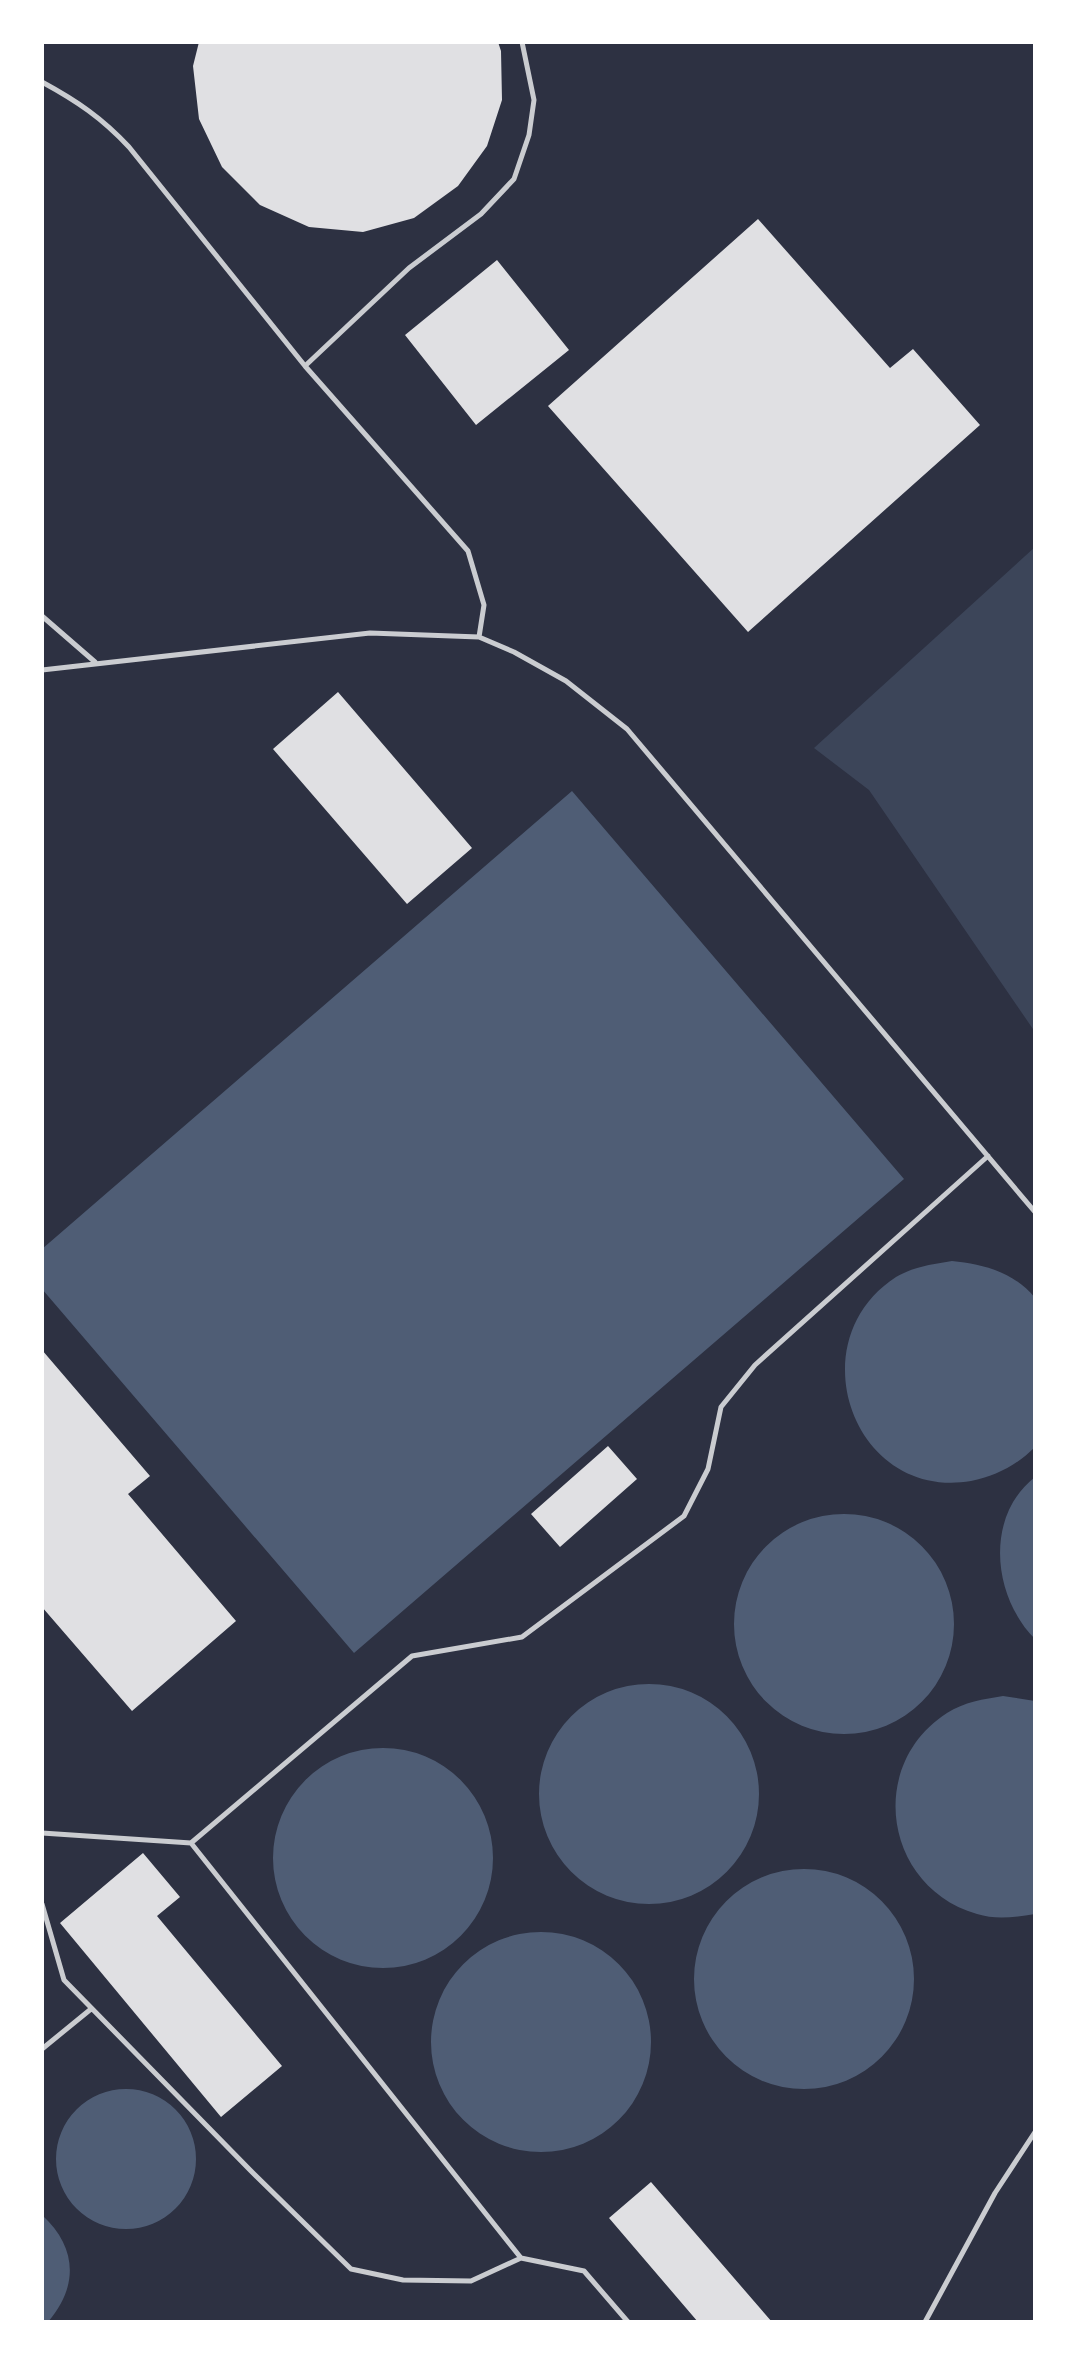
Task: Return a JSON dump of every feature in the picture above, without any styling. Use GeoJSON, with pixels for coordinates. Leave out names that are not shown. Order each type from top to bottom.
{"type":"FeatureCollection","features":[{"type":"Feature","properties":{"kind":"lane"},"geometry":{"type":"LineString","coordinates":[[305,366],[409,268],[481,214],[514,179],[529,135],[534,100],[522,42]]}},
{"type":"Feature","properties":{"kind":"lane"},"geometry":{"type":"LineString","coordinates":[[42,82],[104,120],[129,147],[305,366],[468,551],[484,605],[479,637]]}},
{"type":"Feature","properties":{"kind":"lane"},"geometry":{"type":"LineString","coordinates":[[42,616],[96,663]]}},
{"type":"Feature","properties":{"kind":"lane"},"geometry":{"type":"LineString","coordinates":[[42,670],[370,633],[479,637],[514,652],[566,681],[628,729],[1035,1212]]}},
{"type":"Feature","properties":{"kind":"lane"},"geometry":{"type":"LineString","coordinates":[[42,1833],[191,1843],[412,1656],[522,1637],[684,1516],[708,1469],[721,1406],[746,1375],[988,1156]]}},
{"type":"Feature","properties":{"kind":"lane"},"geometry":{"type":"LineString","coordinates":[[191,1843],[521,2258]]}},
{"type":"Feature","properties":{"kind":"lane"},"geometry":{"type":"LineString","coordinates":[[42,1904],[64,1980],[351,2269],[403,2280],[471,2281],[521,2258],[584,2271],[628,2322]]}},
{"type":"Feature","properties":{"kind":"lane"},"geometry":{"type":"LineString","coordinates":[[42,2049],[91,2009]]}},
{"type":"Feature","properties":{"kind":"lane"},"geometry":{"type":"LineString","coordinates":[[925,2322],[995,2193],[1035,2132]]}},
{"type":"Feature","properties":{"kind":"shaded area"},"geometry":{"type":"Polygon","coordinates":[[[1035,547],[1035,1032],[869,790],[814,748],[1035,547]]]}},
{"type":"Feature","properties":{"kind":"shaded area"},"geometry":{"type":"Polygon","coordinates":[[[572,791],[904,1179],[354,1653],[42,1289],[42,1249],[572,791]]]}},
{"type":"Feature","properties":{"kind":"shaded area"},"geometry":{"type":"Polygon","coordinates":[[[952,1261],[997,1271],[1018,1282],[1035,1298],[1035,1447],[1006,1469],[989,1476],[971,1481],[930,1481],[896,1467],[869,1442],[852,1410],[845,1375],[849,1339],[866,1305],[896,1277],[923,1266],[952,1261]]]}},
{"type":"Feature","properties":{"kind":"shaded area"},"geometry":{"type":"Polygon","coordinates":[[[1035,1477],[1035,1639],[1010,1602],[1000,1557],[1008,1513],[1019,1494],[1035,1477]]]}},
{"type":"Feature","properties":{"kind":"shaded area"},"geometry":{"type":"Polygon","coordinates":[[[833,1514],[855,1514],[886,1522],[905,1532],[922,1546],[936,1563],[946,1582],[954,1624],[946,1666],[936,1685],[922,1702],[905,1716],[886,1726],[855,1734],[833,1734],[792,1721],[774,1709],[759,1694],[742,1666],[734,1635],[734,1613],[747,1572],[759,1554],[774,1539],[802,1522],[833,1514]]]}},
{"type":"Feature","properties":{"kind":"shaded area"},"geometry":{"type":"Polygon","coordinates":[[[638,1684],[660,1684],[691,1692],[710,1702],[727,1716],[741,1733],[751,1752],[759,1794],[751,1836],[741,1855],[727,1872],[710,1886],[691,1896],[660,1904],[638,1904],[597,1891],[579,1879],[564,1864],[547,1836],[539,1805],[539,1783],[552,1742],[564,1724],[579,1709],[607,1692],[638,1684]]]}},
{"type":"Feature","properties":{"kind":"shaded area"},"geometry":{"type":"Polygon","coordinates":[[[1003,1696],[1035,1701],[1035,1914],[1013,1917],[984,1916],[946,1900],[922,1879],[905,1852],[897,1823],[896,1792],[904,1763],[921,1735],[947,1713],[960,1706],[1003,1696]]]}},
{"type":"Feature","properties":{"kind":"shaded area"},"geometry":{"type":"Polygon","coordinates":[[[372,1748],[394,1748],[425,1756],[444,1766],[461,1780],[475,1797],[485,1816],[493,1858],[485,1900],[475,1919],[461,1936],[444,1950],[425,1960],[394,1968],[372,1968],[331,1955],[313,1943],[298,1928],[281,1900],[273,1869],[273,1847],[286,1806],[298,1788],[313,1773],[341,1756],[372,1748]]]}},
{"type":"Feature","properties":{"kind":"shaded area"},"geometry":{"type":"Polygon","coordinates":[[[793,1869],[815,1869],[846,1877],[882,1901],[906,1937],[914,1979],[906,2021],[882,2057],[846,2081],[815,2089],[793,2089],[752,2076],[734,2064],[719,2049],[702,2021],[694,1990],[694,1968],[707,1927],[719,1909],[734,1894],[762,1877],[793,1869]]]}},
{"type":"Feature","properties":{"kind":"shaded area"},"geometry":{"type":"Polygon","coordinates":[[[530,1932],[552,1932],[583,1940],[602,1950],[619,1964],[633,1981],[643,2000],[651,2042],[643,2084],[633,2103],[619,2120],[602,2134],[583,2144],[552,2152],[530,2152],[489,2139],[471,2127],[456,2112],[439,2084],[431,2053],[431,2031],[444,1990],[456,1972],[471,1957],[499,1940],[530,1932]]]}},
{"type":"Feature","properties":{"kind":"shaded area"},"geometry":{"type":"Polygon","coordinates":[[[126,2089],[153,2095],[175,2110],[190,2132],[196,2159],[190,2186],[175,2208],[153,2223],[126,2229],[99,2223],[77,2208],[62,2186],[56,2159],[62,2132],[77,2110],[99,2095],[126,2089]]]}},
{"type":"Feature","properties":{"kind":"shaded area"},"geometry":{"type":"Polygon","coordinates":[[[42,2215],[62,2240],[70,2267],[65,2295],[48,2322],[42,2322],[42,2215]]]}},
{"type":"Feature","properties":{"kind":"building"},"geometry":{"type":"Polygon","coordinates":[[[199,42],[498,42],[501,51],[502,100],[487,146],[458,186],[414,218],[363,232],[309,227],[260,205],[222,167],[199,119],[193,66],[199,42]]]}},
{"type":"Feature","properties":{"kind":"building"},"geometry":{"type":"Polygon","coordinates":[[[758,219],[890,368],[913,349],[980,425],[748,632],[548,406],[758,219]]]}},
{"type":"Feature","properties":{"kind":"building"},"geometry":{"type":"Polygon","coordinates":[[[497,260],[569,350],[476,425],[405,335],[497,260]]]}},
{"type":"Feature","properties":{"kind":"building"},"geometry":{"type":"Polygon","coordinates":[[[338,692],[472,848],[407,904],[273,749],[338,692]]]}},
{"type":"Feature","properties":{"kind":"building"},"geometry":{"type":"Polygon","coordinates":[[[42,1350],[150,1476],[128,1494],[236,1621],[132,1711],[42,1607],[42,1350]]]}},
{"type":"Feature","properties":{"kind":"building"},"geometry":{"type":"Polygon","coordinates":[[[608,1446],[637,1479],[560,1547],[531,1514],[608,1446]]]}},
{"type":"Feature","properties":{"kind":"building"},"geometry":{"type":"Polygon","coordinates":[[[143,1853],[180,1897],[157,1916],[282,2066],[221,2117],[60,1923],[143,1853]]]}},
{"type":"Feature","properties":{"kind":"building"},"geometry":{"type":"Polygon","coordinates":[[[651,2182],[772,2322],[698,2322],[609,2218],[651,2182]]]}}]}
